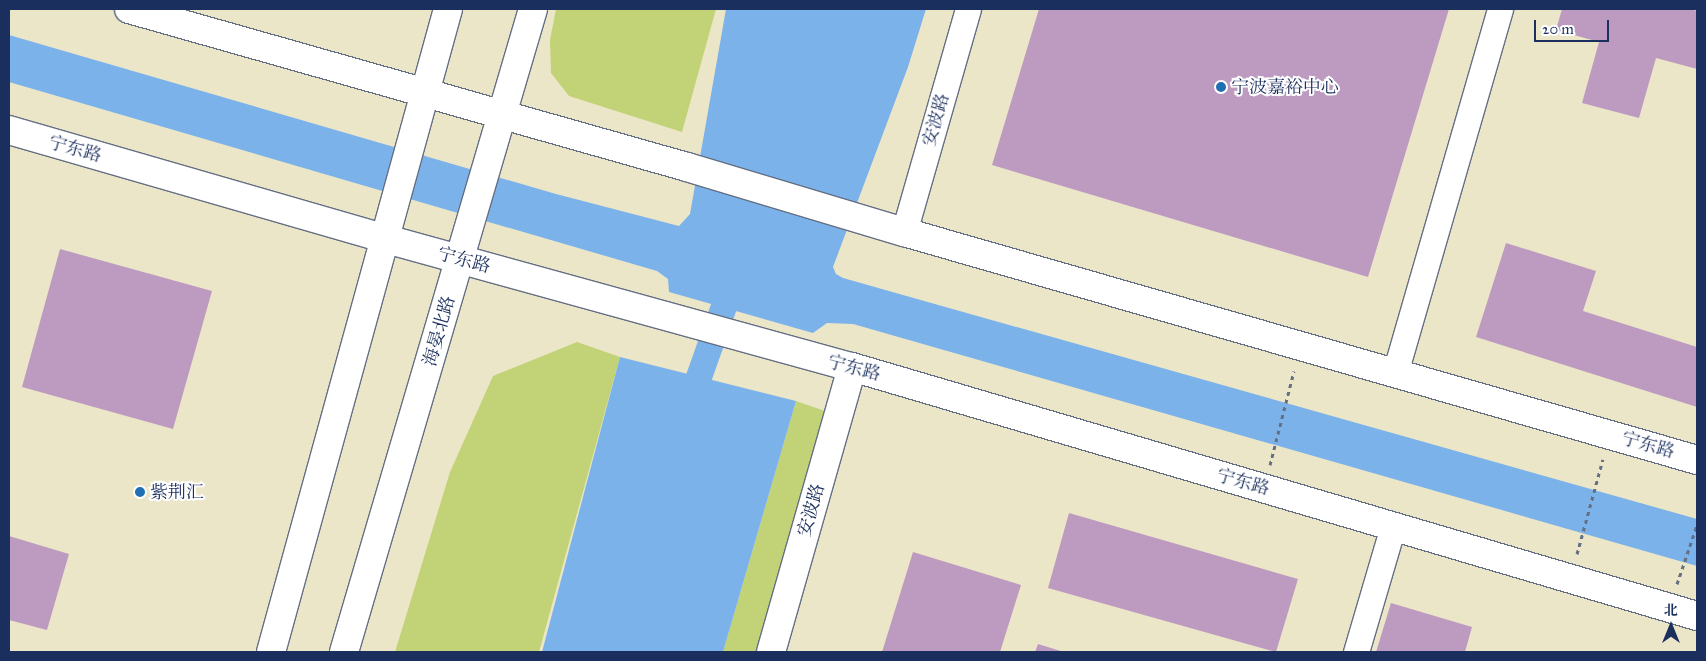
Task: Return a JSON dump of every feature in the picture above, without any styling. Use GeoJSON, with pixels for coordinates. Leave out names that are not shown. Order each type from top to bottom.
{"type":"FeatureCollection","features":[{"type":"Feature","properties":{"kind":"main road","name":"宁东路"},"geometry":{"type":"LineString","coordinates":[[129,9],[426,92],[500,116],[687,167],[851,217],[1697,460]]}},
{"type":"Feature","properties":{"kind":"main road"},"geometry":{"type":"LineString","coordinates":[[271,652],[448,9]]}},
{"type":"Feature","properties":{"kind":"main road","name":"海晏北路"},"geometry":{"type":"LineString","coordinates":[[344,652],[533,9]]}},
{"type":"Feature","properties":{"kind":"main road","name":"宁东路"},"geometry":{"type":"LineString","coordinates":[[9,130],[386,239],[790,352],[852,367],[1697,616]]}},
{"type":"Feature","properties":{"kind":"main road","name":"安波路"},"geometry":{"type":"LineString","coordinates":[[770,652],[852,367]]}},
{"type":"Feature","properties":{"kind":"street","name":"安波路"},"geometry":{"type":"LineString","coordinates":[[904,232],[968,9]]}},
{"type":"Feature","properties":{"kind":"street"},"geometry":{"type":"LineString","coordinates":[[1395,373],[1500,9]]}},
{"type":"Feature","properties":{"kind":"street"},"geometry":{"type":"LineString","coordinates":[[1356,652],[1393,526]]}},
{"type":"Feature","properties":{"kind":"path"},"geometry":{"type":"LineString","coordinates":[[1264,488],[1301,346]]}},
{"type":"Feature","properties":{"kind":"path"},"geometry":{"type":"LineString","coordinates":[[1570,578],[1610,435]]}},
{"type":"Feature","properties":{"kind":"path"},"geometry":{"type":"LineString","coordinates":[[1669,608],[1697,525]]}},
{"type":"Feature","properties":{"kind":"green space"},"geometry":{"type":"Polygon","coordinates":[[[556,9],[716,9],[682,132],[569,96],[551,73],[550,40],[556,9]]]}},
{"type":"Feature","properties":{"kind":"green space"},"geometry":{"type":"Polygon","coordinates":[[[577,342],[620,357],[539,652],[395,652],[450,472],[493,376],[577,342]]]}},
{"type":"Feature","properties":{"kind":"green space"},"geometry":{"type":"Polygon","coordinates":[[[796,401],[825,411],[756,652],[723,652],[796,401]]]}},
{"type":"Feature","properties":{"kind":"water"},"geometry":{"type":"Polygon","coordinates":[[[726,9],[926,9],[908,67],[833,267],[836,274],[843,278],[1697,519],[1697,566],[853,324],[827,323],[813,333],[669,292],[668,279],[657,271],[9,82],[9,35],[556,194],[679,226],[690,214],[726,9]]]}},
{"type":"Feature","properties":{"kind":"water"},"geometry":{"type":"Polygon","coordinates":[[[620,357],[796,401],[723,652],[542,652],[620,357]]]}},
{"type":"Feature","properties":{"kind":"building","name":"宁波嘉裕中心"},"geometry":{"type":"Polygon","coordinates":[[[1039,9],[1449,9],[1368,277],[992,165],[1039,9]]]}},
{"type":"Feature","properties":{"kind":"building"},"geometry":{"type":"Polygon","coordinates":[[[1562,9],[1690,9],[1697,11],[1697,69],[1656,58],[1639,118],[1582,103],[1599,42],[1556,30],[1562,9]]]}},
{"type":"Feature","properties":{"kind":"building"},"geometry":{"type":"Polygon","coordinates":[[[1506,243],[1596,271],[1583,311],[1697,347],[1697,407],[1476,337],[1506,243]]]}},
{"type":"Feature","properties":{"kind":"building"},"geometry":{"type":"Polygon","coordinates":[[[60,249],[212,291],[173,429],[22,387],[60,249]]]}},
{"type":"Feature","properties":{"kind":"building"},"geometry":{"type":"Polygon","coordinates":[[[1069,513],[1298,579],[1276,652],[1048,588],[1069,513]]]}},
{"type":"Feature","properties":{"kind":"building"},"geometry":{"type":"Polygon","coordinates":[[[9,536],[69,554],[47,630],[9,620],[9,536]]]}},
{"type":"Feature","properties":{"kind":"building"},"geometry":{"type":"Polygon","coordinates":[[[913,552],[1021,585],[1000,652],[882,652],[913,552]]]}},
{"type":"Feature","properties":{"kind":"building"},"geometry":{"type":"Polygon","coordinates":[[[1391,603],[1472,627],[1465,652],[1376,652],[1391,603]]]}},
{"type":"Feature","properties":{"kind":"building"},"geometry":{"type":"Polygon","coordinates":[[[1038,644],[1064,652],[1035,652],[1038,644]]]}},
{"type":"Feature","properties":{"kind":"waterway"},"geometry":{"type":"LineString","coordinates":[[687,411],[736,273]]}},
{"type":"Feature","properties":{"kind":"place","name":"宁波嘉裕中心"},"geometry":{"type":"Point","coordinates":[1221,87]}},
{"type":"Feature","properties":{"kind":"place","name":"紫荆汇"},"geometry":{"type":"Point","coordinates":[140,492]}}]}
